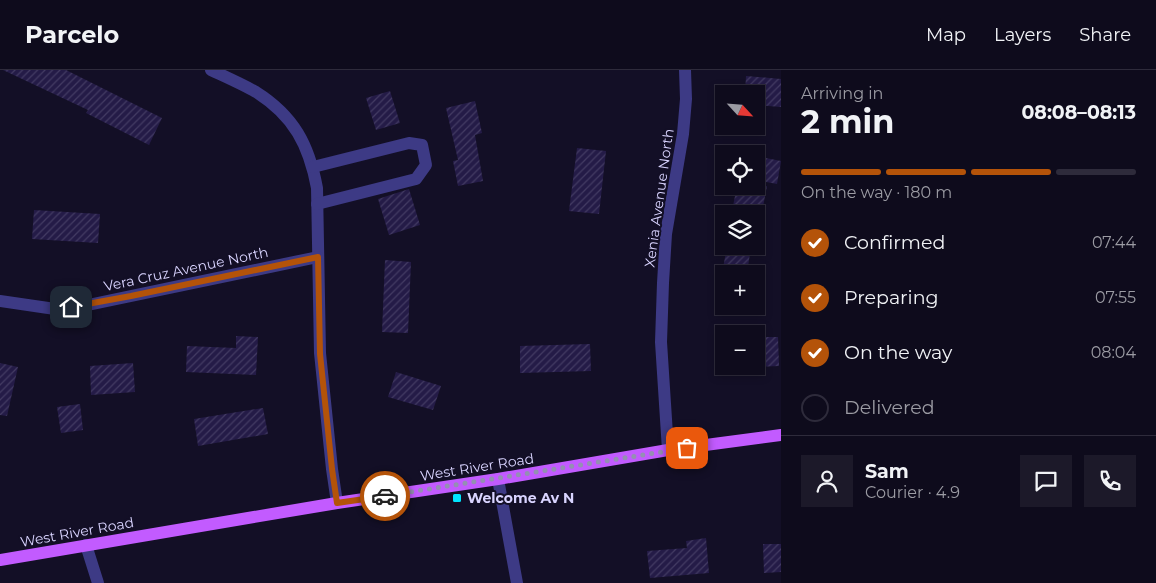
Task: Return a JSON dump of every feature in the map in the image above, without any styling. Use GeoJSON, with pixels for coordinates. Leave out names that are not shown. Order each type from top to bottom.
{"type":"FeatureCollection","features":[{"type":"Feature","properties":{"kind":"main road","name":"West River Road"},"geometry":{"type":"LineString","coordinates":[[0,560],[668,450],[781,435]]}},
{"type":"Feature","properties":{"kind":"street"},"geometry":{"type":"LineString","coordinates":[[211,70],[256,92],[277,108],[299,132],[313,167],[317,188],[320,354],[337,503]]}},
{"type":"Feature","properties":{"kind":"street","name":"Xenia Avenue North"},"geometry":{"type":"LineString","coordinates":[[668,450],[661,342],[663,283],[666,234],[683,134],[686,100],[685,70]]}},
{"type":"Feature","properties":{"kind":"street"},"geometry":{"type":"LineString","coordinates":[[313,167],[409,143],[422,145],[426,165],[416,179],[317,204]]}},
{"type":"Feature","properties":{"kind":"street","name":"Vera Cruz Avenue North"},"geometry":{"type":"LineString","coordinates":[[0,301],[54,309],[88,305],[318,257]]}},
{"type":"Feature","properties":{"kind":"street"},"geometry":{"type":"LineString","coordinates":[[498,479],[517,583]]}},
{"type":"Feature","properties":{"kind":"street"},"geometry":{"type":"LineString","coordinates":[[86,545],[98,583]]}},
{"type":"Feature","properties":{"kind":"building"},"geometry":{"type":"Polygon","coordinates":[[[3,70],[66,70],[162,118],[149,145],[86,113],[88,110],[3,70]]]}},
{"type":"Feature","properties":{"kind":"building"},"geometry":{"type":"Polygon","coordinates":[[[746,76],[781,79],[781,107],[765,106],[765,85],[746,85],[746,76]]]}},
{"type":"Feature","properties":{"kind":"building"},"geometry":{"type":"Polygon","coordinates":[[[390,91],[400,123],[376,130],[366,98],[390,91]]]}},
{"type":"Feature","properties":{"kind":"building"},"geometry":{"type":"Polygon","coordinates":[[[475,101],[482,133],[475,135],[483,181],[458,186],[453,161],[458,160],[446,108],[475,101]]]}},
{"type":"Feature","properties":{"kind":"building"},"geometry":{"type":"Polygon","coordinates":[[[577,148],[606,151],[599,214],[569,211],[577,148]]]}},
{"type":"Feature","properties":{"kind":"building"},"geometry":{"type":"Polygon","coordinates":[[[765,158],[781,161],[777,184],[765,182],[765,158]]]}},
{"type":"Feature","properties":{"kind":"building"},"geometry":{"type":"Polygon","coordinates":[[[765,186],[767,186],[763,205],[733,205],[735,195],[765,195],[765,186]]]}},
{"type":"Feature","properties":{"kind":"building"},"geometry":{"type":"Polygon","coordinates":[[[409,189],[420,225],[389,235],[378,199],[409,189]]]}},
{"type":"Feature","properties":{"kind":"building"},"geometry":{"type":"Polygon","coordinates":[[[34,210],[100,214],[98,243],[32,239],[34,210]]]}},
{"type":"Feature","properties":{"kind":"building"},"geometry":{"type":"Polygon","coordinates":[[[725,255],[750,255],[748,265],[724,265],[725,255]]]}},
{"type":"Feature","properties":{"kind":"building"},"geometry":{"type":"Polygon","coordinates":[[[385,260],[411,262],[408,333],[382,332],[385,260]]]}},
{"type":"Feature","properties":{"kind":"building"},"geometry":{"type":"Polygon","coordinates":[[[236,336],[258,337],[256,375],[186,372],[187,346],[236,348],[236,336]]]}},
{"type":"Feature","properties":{"kind":"building"},"geometry":{"type":"Polygon","coordinates":[[[765,337],[778,337],[779,366],[765,367],[765,337]]]}},
{"type":"Feature","properties":{"kind":"building"},"geometry":{"type":"Polygon","coordinates":[[[590,344],[591,371],[520,373],[520,346],[590,344]]]}},
{"type":"Feature","properties":{"kind":"building"},"geometry":{"type":"Polygon","coordinates":[[[0,363],[18,367],[7,416],[0,415],[0,363]]]}},
{"type":"Feature","properties":{"kind":"building"},"geometry":{"type":"Polygon","coordinates":[[[133,363],[135,392],[91,395],[90,366],[133,363]]]}},
{"type":"Feature","properties":{"kind":"building"},"geometry":{"type":"Polygon","coordinates":[[[396,372],[441,386],[433,410],[388,397],[396,372]]]}},
{"type":"Feature","properties":{"kind":"building"},"geometry":{"type":"Polygon","coordinates":[[[80,404],[83,430],[61,433],[57,407],[80,404]]]}},
{"type":"Feature","properties":{"kind":"building"},"geometry":{"type":"Polygon","coordinates":[[[263,408],[268,434],[198,446],[194,419],[263,408]]]}},
{"type":"Feature","properties":{"kind":"building"},"geometry":{"type":"Polygon","coordinates":[[[706,538],[709,573],[650,578],[647,551],[687,548],[686,541],[706,538]]]}},
{"type":"Feature","properties":{"kind":"building"},"geometry":{"type":"Polygon","coordinates":[[[763,544],[781,544],[781,572],[764,573],[763,544]]]}},
{"type":"Feature","properties":{"kind":"way so far"},"geometry":{"type":"LineString","coordinates":[[385,496],[687,448]]}},
{"type":"Feature","properties":{"kind":"place","name":"Welcome Av N"},"geometry":{"type":"Point","coordinates":[457,498]}},
{"type":"Feature","properties":{"kind":"route"},"geometry":{"type":"LineString","coordinates":[[71,307],[318,257],[320,354],[337,503],[385,496]]}}]}
